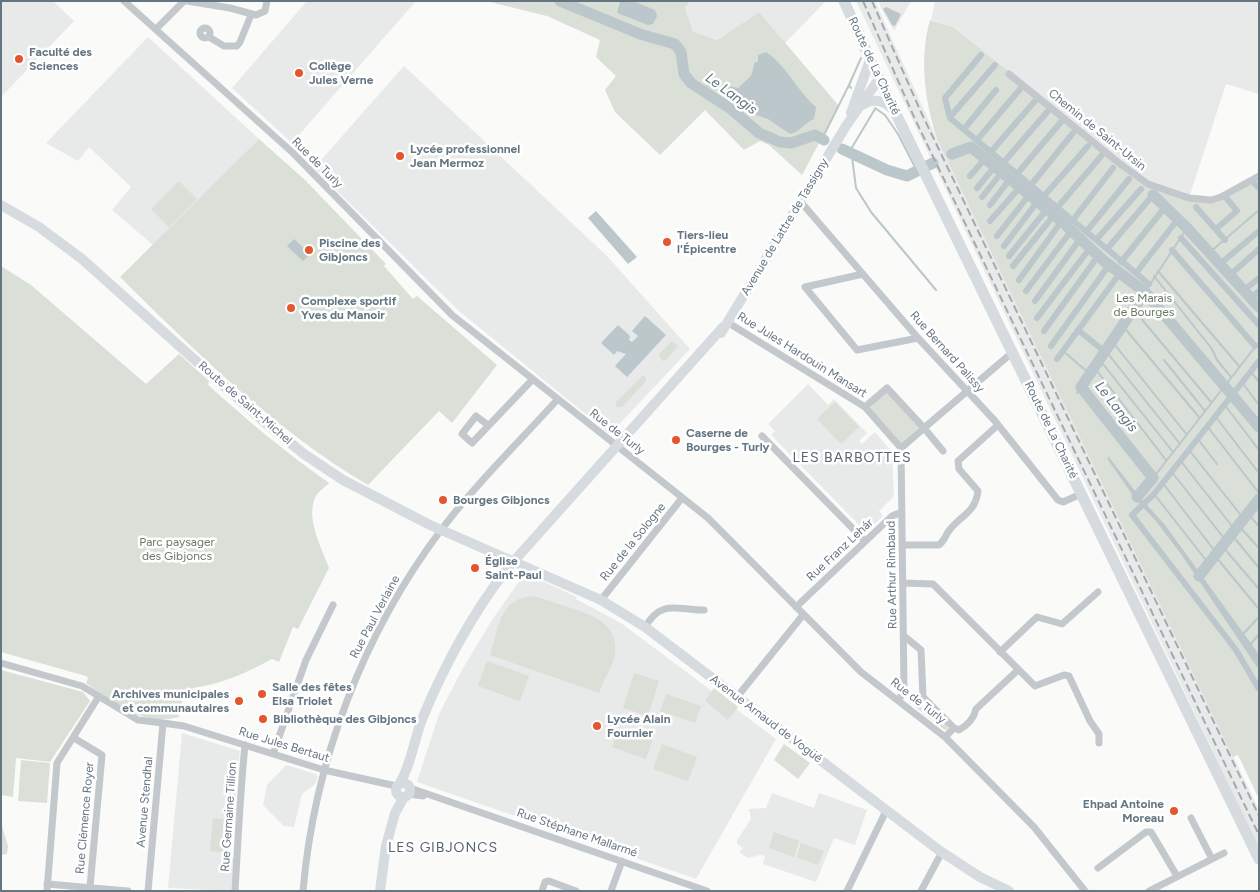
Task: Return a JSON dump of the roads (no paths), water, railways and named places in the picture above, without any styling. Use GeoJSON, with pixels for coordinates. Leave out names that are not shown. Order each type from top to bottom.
{"type":"FeatureCollection","features":[{"type":"Feature","properties":{"kind":"main road","name":"Route de La Charité"},"geometry":{"type":"LineString","coordinates":[[844,1],[879,79],[927,174],[1259,859]]}},
{"type":"Feature","properties":{"kind":"street","name":"Rue de Turly"},"geometry":{"type":"LineString","coordinates":[[124,1],[293,154],[452,315],[709,519],[862,672],[945,737],[1034,828],[1084,891]]}},
{"type":"Feature","properties":{"kind":"street"},"geometry":{"type":"LineString","coordinates":[[156,29],[186,1],[230,8],[251,15],[259,15],[264,11],[267,1]]}},
{"type":"Feature","properties":{"kind":"street"},"geometry":{"type":"LineString","coordinates":[[209,37],[224,46],[237,46],[251,15]]}},
{"type":"Feature","properties":{"kind":"street","name":"Avenue de Lattre de Tassigny"},"geometry":{"type":"LineString","coordinates":[[846,126],[864,81],[870,60]]}},
{"type":"Feature","properties":{"kind":"street","name":"Chemin de Saint-Ursin"},"geometry":{"type":"LineString","coordinates":[[1009,74],[1119,163],[1148,184],[1189,198],[1211,200],[1227,194],[1259,176]]}},
{"type":"Feature","properties":{"kind":"street"},"geometry":{"type":"LineString","coordinates":[[864,81],[879,79]]}},
{"type":"Feature","properties":{"kind":"street","name":"Avenue de Lattre de Tassigny"},"geometry":{"type":"LineString","coordinates":[[380,890],[383,860],[414,739],[447,663],[475,612],[514,561],[725,324],[846,126],[879,79]]}},
{"type":"Feature","properties":{"kind":"street"},"geometry":{"type":"LineString","coordinates":[[861,105],[869,101],[878,100],[887,103],[895,112]]}},
{"type":"Feature","properties":{"kind":"street","name":"Rue Bernard Palissy"},"geometry":{"type":"LineString","coordinates":[[800,202],[918,338],[998,425],[1058,500],[1063,502],[1081,494]]}},
{"type":"Feature","properties":{"kind":"street","name":"Route de Saint-Michel"},"geometry":{"type":"LineString","coordinates":[[1,205],[39,227],[82,259],[262,420],[304,454],[343,480],[441,530],[514,561]]}},
{"type":"Feature","properties":{"kind":"street"},"geometry":{"type":"LineString","coordinates":[[863,274],[804,284],[857,350],[918,338]]}},
{"type":"Feature","properties":{"kind":"street","name":"Rue Jules Hardouin Mansart"},"geometry":{"type":"LineString","coordinates":[[725,324],[865,407],[901,448]]}},
{"type":"Feature","properties":{"kind":"street"},"geometry":{"type":"LineString","coordinates":[[901,448],[1007,357],[1014,354]]}},
{"type":"Feature","properties":{"kind":"street"},"geometry":{"type":"LineString","coordinates":[[488,425],[532,380]]}},
{"type":"Feature","properties":{"kind":"street"},"geometry":{"type":"LineString","coordinates":[[865,407],[887,388],[943,451]]}},
{"type":"Feature","properties":{"kind":"street","name":"Rue Paul Verlaine"},"geometry":{"type":"LineString","coordinates":[[304,891],[308,848],[324,770],[368,650],[398,594],[441,530],[558,400]]}},
{"type":"Feature","properties":{"kind":"street"},"geometry":{"type":"LineString","coordinates":[[902,545],[939,545],[948,532],[969,513],[976,502],[978,491],[959,469],[958,461],[998,425]]}},
{"type":"Feature","properties":{"kind":"street"},"geometry":{"type":"LineString","coordinates":[[762,436],[865,540]]}},
{"type":"Feature","properties":{"kind":"street","name":"Rue Arthur Rimbaud"},"geometry":{"type":"LineString","coordinates":[[899,700],[904,690],[901,448]]}},
{"type":"Feature","properties":{"kind":"street","name":"Rue de la Sologne"},"geometry":{"type":"LineString","coordinates":[[601,600],[682,498]]}},
{"type":"Feature","properties":{"kind":"street","name":"Rue Franz Lehár"},"geometry":{"type":"LineString","coordinates":[[796,607],[865,540],[892,516],[902,512]]}},
{"type":"Feature","properties":{"kind":"street","name":"Avenue Arnaud de Vogüé"},"geometry":{"type":"LineString","coordinates":[[514,561],[601,600],[645,627],[942,852],[980,877],[1010,891]]}},
{"type":"Feature","properties":{"kind":"street"},"geometry":{"type":"LineString","coordinates":[[903,583],[933,584],[1035,686],[1064,675],[1068,676],[1090,721],[1099,734],[1099,743]]}},
{"type":"Feature","properties":{"kind":"street"},"geometry":{"type":"LineString","coordinates":[[1000,652],[1037,618],[1062,624],[1098,592]]}},
{"type":"Feature","properties":{"kind":"street"},"geometry":{"type":"LineString","coordinates":[[274,754],[306,660],[333,604]]}},
{"type":"Feature","properties":{"kind":"street"},"geometry":{"type":"LineString","coordinates":[[645,627],[655,613],[666,608],[704,610]]}},
{"type":"Feature","properties":{"kind":"street"},"geometry":{"type":"LineString","coordinates":[[737,697],[803,615]]}},
{"type":"Feature","properties":{"kind":"street"},"geometry":{"type":"LineString","coordinates":[[904,636],[921,650],[923,697],[954,728],[959,730],[974,717],[976,708],[1018,670]]}},
{"type":"Feature","properties":{"kind":"street"},"geometry":{"type":"LineString","coordinates":[[1,663],[82,686],[138,720],[163,723]]}},
{"type":"Feature","properties":{"kind":"street"},"geometry":{"type":"LineString","coordinates":[[99,696],[57,762],[47,887],[90,887],[128,891]]}},
{"type":"Feature","properties":{"kind":"street","name":"Rue Jules Bertaut"},"geometry":{"type":"LineString","coordinates":[[163,723],[245,745],[324,770],[401,789]]}},
{"type":"Feature","properties":{"kind":"street","name":"Avenue Stendhal"},"geometry":{"type":"LineString","coordinates":[[148,891],[163,723]]}},
{"type":"Feature","properties":{"kind":"street"},"geometry":{"type":"LineString","coordinates":[[945,737],[954,728]]}},
{"type":"Feature","properties":{"kind":"street","name":"Rue Clémence Royer"},"geometry":{"type":"LineString","coordinates":[[74,738],[102,755],[90,887]]}},
{"type":"Feature","properties":{"kind":"street","name":"Rue Germaine Tillion"},"geometry":{"type":"LineString","coordinates":[[235,891],[242,812],[240,796],[245,745]]}},
{"type":"Feature","properties":{"kind":"street","name":"Rue Stéphane Mallarmé"},"geometry":{"type":"LineString","coordinates":[[401,789],[440,798],[707,891]]}},
{"type":"Feature","properties":{"kind":"street"},"geometry":{"type":"LineString","coordinates":[[847,891],[886,810]]}},
{"type":"Feature","properties":{"kind":"street"},"geometry":{"type":"LineString","coordinates":[[1192,818],[1212,859]]}},
{"type":"Feature","properties":{"kind":"street"},"geometry":{"type":"LineString","coordinates":[[1098,868],[1146,832],[1151,832],[1177,876]]}},
{"type":"Feature","properties":{"kind":"street"},"geometry":{"type":"LineString","coordinates":[[921,891],[942,852]]}},
{"type":"Feature","properties":{"kind":"street"},"geometry":{"type":"LineString","coordinates":[[1149,891],[1224,854]]}},
{"type":"Feature","properties":{"kind":"street"},"geometry":{"type":"LineString","coordinates":[[611,891],[622,861]]}},
{"type":"Feature","properties":{"kind":"street"},"geometry":{"type":"LineString","coordinates":[[542,891],[545,882],[549,881],[576,891]]}},
{"type":"Feature","properties":{"kind":"water"},"geometry":{"type":"Polygon","coordinates":[[[620,1],[633,1],[655,10],[657,16],[653,24],[648,25],[617,13],[620,1]]]}},
{"type":"Feature","properties":{"kind":"water"},"geometry":{"type":"Polygon","coordinates":[[[886,7],[901,14],[895,26],[892,25],[883,9],[886,7]]]}},
{"type":"Feature","properties":{"kind":"water"},"geometry":{"type":"Polygon","coordinates":[[[766,52],[780,64],[803,94],[816,107],[814,119],[790,134],[768,119],[753,114],[746,102],[706,86],[710,82],[738,88],[751,76],[755,62],[758,62],[758,55],[766,52]]]}},
{"type":"Feature","properties":{"kind":"water"},"geometry":{"type":"Polygon","coordinates":[[[596,211],[637,257],[628,264],[588,218],[596,211]]]}},
{"type":"Feature","properties":{"kind":"water"},"geometry":{"type":"Polygon","coordinates":[[[294,239],[310,254],[303,261],[287,246],[294,239]]]}},
{"type":"Feature","properties":{"kind":"water"},"geometry":{"type":"Polygon","coordinates":[[[645,316],[666,335],[627,377],[615,366],[626,354],[617,351],[614,355],[601,343],[618,325],[630,336],[629,340],[632,342],[638,336],[632,331],[645,316]]]}},
{"type":"Feature","properties":{"kind":"water"},"geometry":{"type":"Polygon","coordinates":[[[1108,456],[1138,495],[1165,525],[1255,649],[1259,655],[1259,670],[1181,554],[1155,520],[1137,501],[1108,460],[1108,456]]]}},
{"type":"Feature","properties":{"kind":"waterway","name":"Le Langis"},"geometry":{"type":"LineString","coordinates":[[560,1],[640,34],[675,44],[681,52],[684,74],[691,83],[731,109],[759,133],[780,142],[791,143],[815,135],[824,140]]}},
{"type":"Feature","properties":{"kind":"waterway"},"geometry":{"type":"LineString","coordinates":[[981,55],[945,98],[950,118],[1149,284]]}},
{"type":"Feature","properties":{"kind":"waterway"},"geometry":{"type":"LineString","coordinates":[[849,85],[861,58]]}},
{"type":"Feature","properties":{"kind":"waterway"},"geometry":{"type":"LineString","coordinates":[[950,117],[995,65]]}},
{"type":"Feature","properties":{"kind":"waterway"},"geometry":{"type":"LineString","coordinates":[[822,139],[849,85],[851,88]]}},
{"type":"Feature","properties":{"kind":"waterway"},"geometry":{"type":"LineString","coordinates":[[977,140],[1021,88]]}},
{"type":"Feature","properties":{"kind":"waterway"},"geometry":{"type":"LineString","coordinates":[[964,129],[996,90]]}},
{"type":"Feature","properties":{"kind":"waterway"},"geometry":{"type":"LineString","coordinates":[[970,176],[1035,101]]}},
{"type":"Feature","properties":{"kind":"waterway"},"geometry":{"type":"LineString","coordinates":[[875,108],[885,115],[898,134],[917,171]]}},
{"type":"Feature","properties":{"kind":"waterway"},"geometry":{"type":"LineString","coordinates":[[875,109],[851,149],[856,188],[871,212],[936,290]]}},
{"type":"Feature","properties":{"kind":"waterway"},"geometry":{"type":"LineString","coordinates":[[1003,163],[1048,111]]}},
{"type":"Feature","properties":{"kind":"waterway"},"geometry":{"type":"LineString","coordinates":[[1017,174],[1061,122]]}},
{"type":"Feature","properties":{"kind":"waterway"},"geometry":{"type":"LineString","coordinates":[[1031,185],[1073,133]]}},
{"type":"Feature","properties":{"kind":"waterway"},"geometry":{"type":"LineString","coordinates":[[1044,196],[1088,146]]}},
{"type":"Feature","properties":{"kind":"waterway","name":"Le Langis"},"geometry":{"type":"LineString","coordinates":[[952,154],[971,147],[1060,220],[1104,261],[1145,292],[1259,427]]}},
{"type":"Feature","properties":{"kind":"waterway","name":"Le Langis"},"geometry":{"type":"LineString","coordinates":[[842,149],[887,170],[907,176],[933,163]]}},
{"type":"Feature","properties":{"kind":"waterway"},"geometry":{"type":"LineString","coordinates":[[1057,208],[1102,155]]}},
{"type":"Feature","properties":{"kind":"waterway"},"geometry":{"type":"LineString","coordinates":[[977,188],[995,166]]}},
{"type":"Feature","properties":{"kind":"waterway"},"geometry":{"type":"LineString","coordinates":[[1073,220],[1113,168]]}},
{"type":"Feature","properties":{"kind":"waterway"},"geometry":{"type":"LineString","coordinates":[[982,197],[1002,172]]}},
{"type":"Feature","properties":{"kind":"waterway"},"geometry":{"type":"LineString","coordinates":[[990,205],[1010,179]]}},
{"type":"Feature","properties":{"kind":"waterway"},"geometry":{"type":"LineString","coordinates":[[1086,232],[1129,179]]}},
{"type":"Feature","properties":{"kind":"waterway"},"geometry":{"type":"LineString","coordinates":[[1255,184],[1259,188]]}},
{"type":"Feature","properties":{"kind":"waterway"},"geometry":{"type":"LineString","coordinates":[[990,221],[1020,187]]}},
{"type":"Feature","properties":{"kind":"waterway"},"geometry":{"type":"LineString","coordinates":[[1096,240],[1141,189]]}},
{"type":"Feature","properties":{"kind":"waterway"},"geometry":{"type":"LineString","coordinates":[[997,236],[1029,195]]}},
{"type":"Feature","properties":{"kind":"waterway"},"geometry":{"type":"LineString","coordinates":[[1107,249],[1153,195]]}},
{"type":"Feature","properties":{"kind":"waterway"},"geometry":{"type":"LineString","coordinates":[[1153,195],[1187,228],[1259,307]]}},
{"type":"Feature","properties":{"kind":"waterway"},"geometry":{"type":"LineString","coordinates":[[1216,229],[1237,211],[1227,199]]}},
{"type":"Feature","properties":{"kind":"waterway"},"geometry":{"type":"LineString","coordinates":[[1004,246],[1037,202]]}},
{"type":"Feature","properties":{"kind":"waterway"},"geometry":{"type":"LineString","coordinates":[[1121,262],[1166,206]]}},
{"type":"Feature","properties":{"kind":"waterway"},"geometry":{"type":"LineString","coordinates":[[1196,207],[1225,240]]}},
{"type":"Feature","properties":{"kind":"waterway"},"geometry":{"type":"LineString","coordinates":[[1009,256],[1047,209]]}},
{"type":"Feature","properties":{"kind":"waterway"},"geometry":{"type":"LineString","coordinates":[[1209,253],[1259,210]]}},
{"type":"Feature","properties":{"kind":"waterway"},"geometry":{"type":"LineString","coordinates":[[1013,266],[1054,215]]}},
{"type":"Feature","properties":{"kind":"waterway"},"geometry":{"type":"LineString","coordinates":[[1136,273],[1178,219]]}},
{"type":"Feature","properties":{"kind":"waterway"},"geometry":{"type":"LineString","coordinates":[[1019,280],[1061,222]]}},
{"type":"Feature","properties":{"kind":"waterway"},"geometry":{"type":"LineString","coordinates":[[1145,292],[1187,228]]}},
{"type":"Feature","properties":{"kind":"waterway"},"geometry":{"type":"LineString","coordinates":[[1026,291],[1071,231]]}},
{"type":"Feature","properties":{"kind":"waterway"},"geometry":{"type":"LineString","coordinates":[[1220,264],[1259,231]]}},
{"type":"Feature","properties":{"kind":"waterway"},"geometry":{"type":"LineString","coordinates":[[1181,238],[1259,325]]}},
{"type":"Feature","properties":{"kind":"waterway"},"geometry":{"type":"LineString","coordinates":[[1035,301],[1080,239]]}},
{"type":"Feature","properties":{"kind":"waterway"},"geometry":{"type":"LineString","coordinates":[[1037,318],[1090,248]]}},
{"type":"Feature","properties":{"kind":"waterway"},"geometry":{"type":"LineString","coordinates":[[1230,275],[1259,249]]}},
{"type":"Feature","properties":{"kind":"waterway"},"geometry":{"type":"LineString","coordinates":[[1172,250],[1255,346]]}},
{"type":"Feature","properties":{"kind":"waterway"},"geometry":{"type":"LineString","coordinates":[[1044,331],[1098,256]]}},
{"type":"Feature","properties":{"kind":"waterway"},"geometry":{"type":"LineString","coordinates":[[1051,346],[1109,265]]}},
{"type":"Feature","properties":{"kind":"waterway"},"geometry":{"type":"LineString","coordinates":[[1158,271],[1239,366]]}},
{"type":"Feature","properties":{"kind":"waterway"},"geometry":{"type":"LineString","coordinates":[[1057,359],[1120,273]]}},
{"type":"Feature","properties":{"kind":"waterway"},"geometry":{"type":"LineString","coordinates":[[1154,276],[1212,349],[1217,360],[1231,377]]}},
{"type":"Feature","properties":{"kind":"waterway"},"geometry":{"type":"LineString","coordinates":[[1244,290],[1259,278]]}},
{"type":"Feature","properties":{"kind":"waterway"},"geometry":{"type":"LineString","coordinates":[[1251,298],[1259,291]]}},
{"type":"Feature","properties":{"kind":"waterway","name":"Le Langis"},"geometry":{"type":"LineString","coordinates":[[1137,497],[1153,478],[1081,387],[1145,292]]}},
{"type":"Feature","properties":{"kind":"waterway"},"geometry":{"type":"LineString","coordinates":[[1134,310],[1211,402]]}},
{"type":"Feature","properties":{"kind":"waterway"},"geometry":{"type":"LineString","coordinates":[[1122,325],[1199,417]]}},
{"type":"Feature","properties":{"kind":"waterway"},"geometry":{"type":"LineString","coordinates":[[1078,330],[1104,351]]}},
{"type":"Feature","properties":{"kind":"waterway"},"geometry":{"type":"LineString","coordinates":[[1111,340],[1187,435]]}},
{"type":"Feature","properties":{"kind":"waterway"},"geometry":{"type":"LineString","coordinates":[[1153,478],[1259,342]]}},
{"type":"Feature","properties":{"kind":"waterway"},"geometry":{"type":"LineString","coordinates":[[1105,350],[1180,444]]}},
{"type":"Feature","properties":{"kind":"waterway"},"geometry":{"type":"LineString","coordinates":[[1063,351],[1090,374]]}},
{"type":"Feature","properties":{"kind":"waterway"},"geometry":{"type":"LineString","coordinates":[[1099,359],[1173,452]]}},
{"type":"Feature","properties":{"kind":"waterway"},"geometry":{"type":"LineString","coordinates":[[1164,360],[1205,411]]}},
{"type":"Feature","properties":{"kind":"waterway"},"geometry":{"type":"LineString","coordinates":[[1259,361],[1154,494],[1132,515],[1236,650],[1259,689]]}},
{"type":"Feature","properties":{"kind":"waterway"},"geometry":{"type":"LineString","coordinates":[[1094,367],[1166,460]]}},
{"type":"Feature","properties":{"kind":"waterway"},"geometry":{"type":"LineString","coordinates":[[1250,371],[1259,382]]}},
{"type":"Feature","properties":{"kind":"waterway"},"geometry":{"type":"LineString","coordinates":[[1241,381],[1259,405]]}},
{"type":"Feature","properties":{"kind":"waterway","name":"Le Langis"},"geometry":{"type":"LineString","coordinates":[[1077,393],[1081,387]]}},
{"type":"Feature","properties":{"kind":"waterway"},"geometry":{"type":"LineString","coordinates":[[1224,404],[1259,450]]}},
{"type":"Feature","properties":{"kind":"waterway"},"geometry":{"type":"LineString","coordinates":[[1215,416],[1259,473]]}},
{"type":"Feature","properties":{"kind":"waterway"},"geometry":{"type":"LineString","coordinates":[[1207,426],[1259,493]]}},
{"type":"Feature","properties":{"kind":"waterway"},"geometry":{"type":"LineString","coordinates":[[1197,438],[1217,464]]}},
{"type":"Feature","properties":{"kind":"waterway"},"geometry":{"type":"LineString","coordinates":[[1189,450],[1244,519]]}},
{"type":"Feature","properties":{"kind":"waterway"},"geometry":{"type":"LineString","coordinates":[[1180,460],[1235,530]]}},
{"type":"Feature","properties":{"kind":"waterway"},"geometry":{"type":"LineString","coordinates":[[1171,471],[1227,542]]}},
{"type":"Feature","properties":{"kind":"waterway"},"geometry":{"type":"LineString","coordinates":[[1162,482],[1217,554]]}},
{"type":"Feature","properties":{"kind":"waterway"},"geometry":{"type":"LineString","coordinates":[[1154,494],[1209,564]]}},
{"type":"Feature","properties":{"kind":"waterway"},"geometry":{"type":"LineString","coordinates":[[1199,576],[1259,499]]}},
{"type":"Feature","properties":{"kind":"waterway"},"geometry":{"type":"LineString","coordinates":[[1255,504],[1259,509]]}},
{"type":"Feature","properties":{"kind":"waterway"},"geometry":{"type":"LineString","coordinates":[[1247,513],[1259,526]]}},
{"type":"Feature","properties":{"kind":"waterway"},"geometry":{"type":"LineString","coordinates":[[1238,525],[1259,548]]}},
{"type":"Feature","properties":{"kind":"waterway"},"geometry":{"type":"LineString","coordinates":[[1232,535],[1259,568]]}},
{"type":"Feature","properties":{"kind":"waterway"},"geometry":{"type":"LineString","coordinates":[[1223,547],[1259,589]]}},
{"type":"Feature","properties":{"kind":"waterway"},"geometry":{"type":"LineString","coordinates":[[1216,557],[1259,609]]}},
{"type":"Feature","properties":{"kind":"waterway"},"geometry":{"type":"LineString","coordinates":[[1242,635],[1259,617]]}},
{"type":"Feature","properties":{"kind":"waterway"},"geometry":{"type":"LineString","coordinates":[[1249,646],[1259,634]]}},
{"type":"Feature","properties":{"kind":"railway"},"geometry":{"type":"LineString","coordinates":[[863,1],[914,117],[1259,835]]}},
{"type":"Feature","properties":{"kind":"railway"},"geometry":{"type":"LineString","coordinates":[[872,1],[920,110],[1259,816]]}},
{"type":"Feature","properties":{"kind":"place","name":"Faculté des Sciences"},"geometry":{"type":"Point","coordinates":[19,59]}},
{"type":"Feature","properties":{"kind":"place","name":"Collège Jules Verne"},"geometry":{"type":"Point","coordinates":[299,73]}},
{"type":"Feature","properties":{"kind":"place","name":"Lycée professionnel Jean Mermoz"},"geometry":{"type":"Point","coordinates":[400,156]}},
{"type":"Feature","properties":{"kind":"place","name":"Tiers-lieu l'Épicentre"},"geometry":{"type":"Point","coordinates":[667,242]}},
{"type":"Feature","properties":{"kind":"place","name":"Piscine des Gibjoncs"},"geometry":{"type":"Point","coordinates":[309,250]}},
{"type":"Feature","properties":{"kind":"place","name":"Complexe sportif Yves du Manoir"},"geometry":{"type":"Point","coordinates":[291,308]}},
{"type":"Feature","properties":{"kind":"place","name":"Caserne de Bourges - Turly"},"geometry":{"type":"Point","coordinates":[676,440]}},
{"type":"Feature","properties":{"kind":"place","name":"Bourges Gibjoncs"},"geometry":{"type":"Point","coordinates":[443,500]}},
{"type":"Feature","properties":{"kind":"place","name":"Église Saint-Paul"},"geometry":{"type":"Point","coordinates":[475,568]}},
{"type":"Feature","properties":{"kind":"place","name":"Salle des fêtes Elsa Triolet"},"geometry":{"type":"Point","coordinates":[262,694]}},
{"type":"Feature","properties":{"kind":"place","name":"Archives municipales et communautaires"},"geometry":{"type":"Point","coordinates":[239,701]}},
{"type":"Feature","properties":{"kind":"place","name":"Bibliothèque des Gibjoncs"},"geometry":{"type":"Point","coordinates":[263,719]}},
{"type":"Feature","properties":{"kind":"place","name":"Lycée Alain Fournier"},"geometry":{"type":"Point","coordinates":[597,726]}},
{"type":"Feature","properties":{"kind":"place","name":"Ehpad Antoine Moreau"},"geometry":{"type":"Point","coordinates":[1174,811]}},
{"type":"Feature","properties":{"kind":"district","name":"LES BARBOTTES"},"geometry":{"type":"Point","coordinates":[852,458]}},
{"type":"Feature","properties":{"kind":"district","name":"LES GIBJONCS"},"geometry":{"type":"Point","coordinates":[443,848]}},
{"type":"Feature","properties":{"kind":"park label","name":"Les Marais de Bourges"},"geometry":{"type":"Point","coordinates":[1144,305]}},
{"type":"Feature","properties":{"kind":"park label","name":"Parc paysager des Gibjoncs"},"geometry":{"type":"Point","coordinates":[177,549]}}]}
